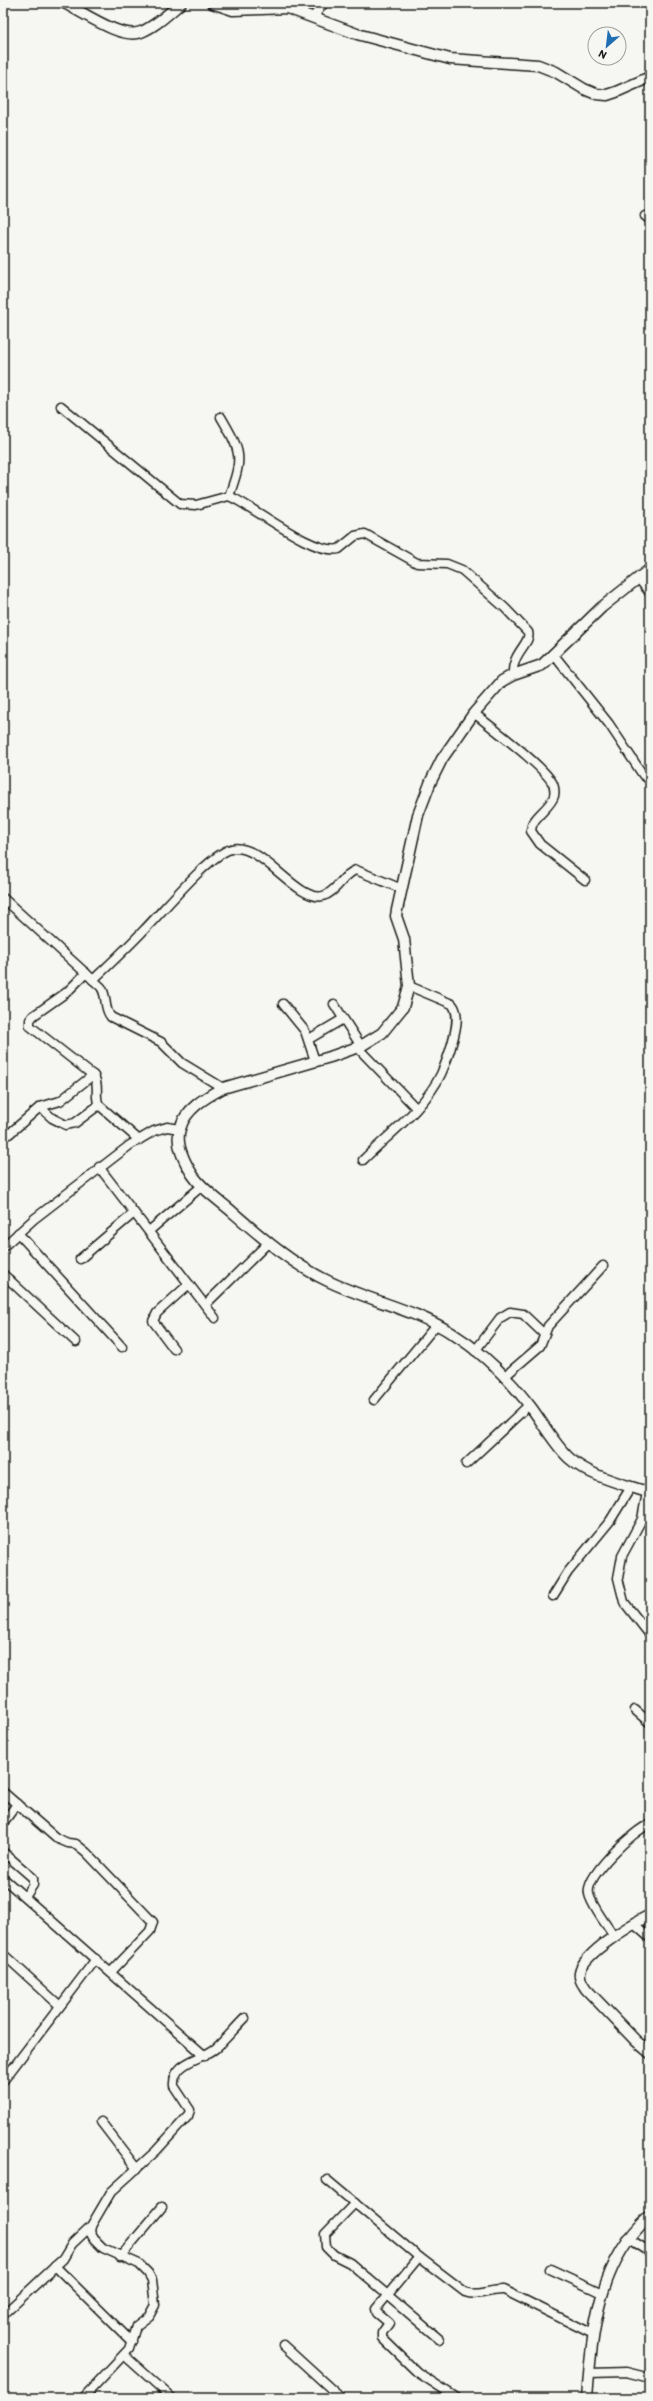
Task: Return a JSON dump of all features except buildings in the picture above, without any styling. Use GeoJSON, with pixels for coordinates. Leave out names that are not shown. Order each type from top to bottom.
{"type":"FeatureCollection","features":[{"type":"Feature","properties":{"kind":"street"},"geometry":{"type":"LineString","coordinates":[[64,3],[112,28],[130,34],[150,27],[181,3]]}},
{"type":"Feature","properties":{"kind":"street"},"geometry":{"type":"LineString","coordinates":[[212,3],[233,10],[287,8],[314,16],[357,34],[450,59],[545,67],[584,90],[596,94],[607,95],[650,76]]}},
{"type":"Feature","properties":{"kind":"street"},"geometry":{"type":"LineString","coordinates":[[314,16],[324,3]]}},
{"type":"Feature","properties":{"kind":"street"},"geometry":{"type":"LineString","coordinates":[[61,406],[180,504],[186,505],[209,503],[224,496],[229,496],[283,529],[327,549],[339,549],[355,536],[365,534],[417,563],[447,564],[462,570],[505,608],[528,632],[528,641],[514,657],[513,674]]}},
{"type":"Feature","properties":{"kind":"street"},"geometry":{"type":"LineString","coordinates":[[221,417],[233,437],[240,456],[239,468],[229,496]]}},
{"type":"Feature","properties":{"kind":"street"},"geometry":{"type":"LineString","coordinates":[[650,569],[602,607],[554,655],[535,669],[513,674],[492,691],[474,713],[442,759],[431,781],[418,815],[396,916],[404,939],[409,986],[403,1007],[397,1017],[382,1033],[359,1047],[223,1088],[195,1106],[180,1129],[179,1148],[192,1174],[202,1186],[268,1243],[306,1269],[329,1282],[437,1324],[453,1334],[504,1377],[529,1405],[569,1458],[588,1471],[648,1492],[642,1519],[622,1556],[618,1578],[624,1602],[650,1634]]}},
{"type":"Feature","properties":{"kind":"street"},"geometry":{"type":"LineString","coordinates":[[639,579],[650,593]]}},
{"type":"Feature","properties":{"kind":"street"},"geometry":{"type":"LineString","coordinates":[[554,655],[609,724],[643,775],[650,780]]}},
{"type":"Feature","properties":{"kind":"street"},"geometry":{"type":"LineString","coordinates":[[474,713],[543,772],[553,784],[555,790],[554,798],[532,825],[531,831],[540,844],[585,880]]}},
{"type":"Feature","properties":{"kind":"street"},"geometry":{"type":"LineString","coordinates":[[94,980],[190,881],[218,856],[232,849],[245,850],[261,858],[289,881],[318,896],[327,894],[351,871],[356,870],[402,889]]}},
{"type":"Feature","properties":{"kind":"street"},"geometry":{"type":"LineString","coordinates":[[3,898],[94,980],[106,995],[107,1012],[111,1017],[161,1042],[182,1063],[223,1088]]}},
{"type":"Feature","properties":{"kind":"street"},"geometry":{"type":"LineString","coordinates":[[86,973],[67,992],[33,1016],[30,1023],[37,1033],[92,1075],[98,1082],[97,1101],[139,1140]]}},
{"type":"Feature","properties":{"kind":"street"},"geometry":{"type":"LineString","coordinates":[[363,1160],[427,1097],[441,1074],[455,1033],[456,1008],[445,1000],[409,986]]}},
{"type":"Feature","properties":{"kind":"street"},"geometry":{"type":"LineString","coordinates":[[283,1004],[302,1024],[309,1039],[315,1061]]}},
{"type":"Feature","properties":{"kind":"street"},"geometry":{"type":"LineString","coordinates":[[334,1004],[359,1047],[416,1108]]}},
{"type":"Feature","properties":{"kind":"street"},"geometry":{"type":"LineString","coordinates":[[309,1039],[344,1019]]}},
{"type":"Feature","properties":{"kind":"street"},"geometry":{"type":"LineString","coordinates":[[10,1134],[40,1107],[60,1101],[92,1075]]}},
{"type":"Feature","properties":{"kind":"street"},"geometry":{"type":"LineString","coordinates":[[40,1107],[60,1123],[69,1125],[76,1123],[100,1105]]}},
{"type":"Feature","properties":{"kind":"street"},"geometry":{"type":"LineString","coordinates":[[3,1247],[99,1167],[139,1140],[154,1131],[167,1128],[180,1129]]}},
{"type":"Feature","properties":{"kind":"street"},"geometry":{"type":"LineString","coordinates":[[99,1167],[215,1318]]}},
{"type":"Feature","properties":{"kind":"street"},"geometry":{"type":"LineString","coordinates":[[149,1232],[202,1186]]}},
{"type":"Feature","properties":{"kind":"street"},"geometry":{"type":"LineString","coordinates":[[80,1259],[134,1213]]}},
{"type":"Feature","properties":{"kind":"street"},"geometry":{"type":"LineString","coordinates":[[18,1233],[122,1347]]}},
{"type":"Feature","properties":{"kind":"street"},"geometry":{"type":"LineString","coordinates":[[205,1305],[268,1243]]}},
{"type":"Feature","properties":{"kind":"street"},"geometry":{"type":"LineString","coordinates":[[504,1377],[540,1346],[548,1326],[603,1266]]}},
{"type":"Feature","properties":{"kind":"street"},"geometry":{"type":"LineString","coordinates":[[3,1274],[76,1342]]}},
{"type":"Feature","properties":{"kind":"street"},"geometry":{"type":"LineString","coordinates":[[174,1349],[153,1321],[157,1313],[189,1284]]}},
{"type":"Feature","properties":{"kind":"street"},"geometry":{"type":"LineString","coordinates":[[475,1351],[500,1318],[510,1312],[523,1314],[544,1334]]}},
{"type":"Feature","properties":{"kind":"street"},"geometry":{"type":"LineString","coordinates":[[374,1400],[437,1324]]}},
{"type":"Feature","properties":{"kind":"street"},"geometry":{"type":"LineString","coordinates":[[466,1464],[529,1405]]}},
{"type":"Feature","properties":{"kind":"street"},"geometry":{"type":"LineString","coordinates":[[553,1596],[568,1572],[610,1521],[631,1486]]}},
{"type":"Feature","properties":{"kind":"street"},"geometry":{"type":"LineString","coordinates":[[635,1710],[650,1723]]}},
{"type":"Feature","properties":{"kind":"street"},"geometry":{"type":"LineString","coordinates":[[3,1792],[56,1838],[68,1843],[76,1844],[86,1852],[153,1922],[150,1931],[111,1972]]}},
{"type":"Feature","properties":{"kind":"street"},"geometry":{"type":"LineString","coordinates":[[3,1824],[17,1804]]}},
{"type":"Feature","properties":{"kind":"street"},"geometry":{"type":"LineString","coordinates":[[614,1937],[589,1894],[588,1886],[593,1875],[629,1839],[650,1824]]}},
{"type":"Feature","properties":{"kind":"street"},"geometry":{"type":"LineString","coordinates":[[3,1852],[33,1878],[33,1885],[25,1897]]}},
{"type":"Feature","properties":{"kind":"street"},"geometry":{"type":"LineString","coordinates":[[3,1878],[205,2056]]}},
{"type":"Feature","properties":{"kind":"street"},"geometry":{"type":"LineString","coordinates":[[650,1915],[614,1937],[585,1962],[580,1972],[580,1980],[631,2036],[650,2053]]}},
{"type":"Feature","properties":{"kind":"street"},"geometry":{"type":"LineString","coordinates":[[634,1924],[650,1938]]}},
{"type":"Feature","properties":{"kind":"street"},"geometry":{"type":"LineString","coordinates":[[3,1954],[59,2006]]}},
{"type":"Feature","properties":{"kind":"street"},"geometry":{"type":"LineString","coordinates":[[3,2081],[96,1959]]}},
{"type":"Feature","properties":{"kind":"street"},"geometry":{"type":"LineString","coordinates":[[3,2315],[55,2266],[91,2226],[111,2192],[188,2116],[190,2110],[189,2106],[179,2094],[174,2080],[183,2065],[205,2056],[216,2048],[244,2018]]}},
{"type":"Feature","properties":{"kind":"street"},"geometry":{"type":"LineString","coordinates":[[101,2122],[137,2168]]}},
{"type":"Feature","properties":{"kind":"street"},"geometry":{"type":"LineString","coordinates":[[327,2180],[418,2257],[465,2292],[472,2295],[494,2290],[504,2290],[593,2334]]}},
{"type":"Feature","properties":{"kind":"street"},"geometry":{"type":"LineString","coordinates":[[355,2203],[326,2234],[326,2247],[334,2255],[350,2263],[439,2339]]}},
{"type":"Feature","properties":{"kind":"street"},"geometry":{"type":"LineString","coordinates":[[120,2257],[162,2207]]}},
{"type":"Feature","properties":{"kind":"street"},"geometry":{"type":"LineString","coordinates":[[587,2398],[593,2334],[602,2293],[615,2260],[628,2238],[650,2216]]}},
{"type":"Feature","properties":{"kind":"street"},"geometry":{"type":"LineString","coordinates":[[83,2398],[124,2355],[132,2342],[136,2326],[154,2309],[155,2297],[152,2280],[148,2273],[138,2264],[103,2248],[94,2239],[90,2232],[91,2226]]}},
{"type":"Feature","properties":{"kind":"street"},"geometry":{"type":"LineString","coordinates":[[628,2238],[650,2252]]}},
{"type":"Feature","properties":{"kind":"street"},"geometry":{"type":"LineString","coordinates":[[418,2257],[376,2311],[388,2323],[382,2333],[382,2338],[417,2372],[457,2398]]}},
{"type":"Feature","properties":{"kind":"street"},"geometry":{"type":"LineString","coordinates":[[55,2266],[132,2342]]}},
{"type":"Feature","properties":{"kind":"street"},"geometry":{"type":"LineString","coordinates":[[550,2269],[602,2293]]}},
{"type":"Feature","properties":{"kind":"street"},"geometry":{"type":"LineString","coordinates":[[283,2345],[341,2398]]}},
{"type":"Feature","properties":{"kind":"street"},"geometry":{"type":"LineString","coordinates":[[124,2355],[172,2398]]}},
{"type":"Feature","properties":{"kind":"street"},"geometry":{"type":"LineString","coordinates":[[589,2373],[626,2372],[650,2378]]}}]}
